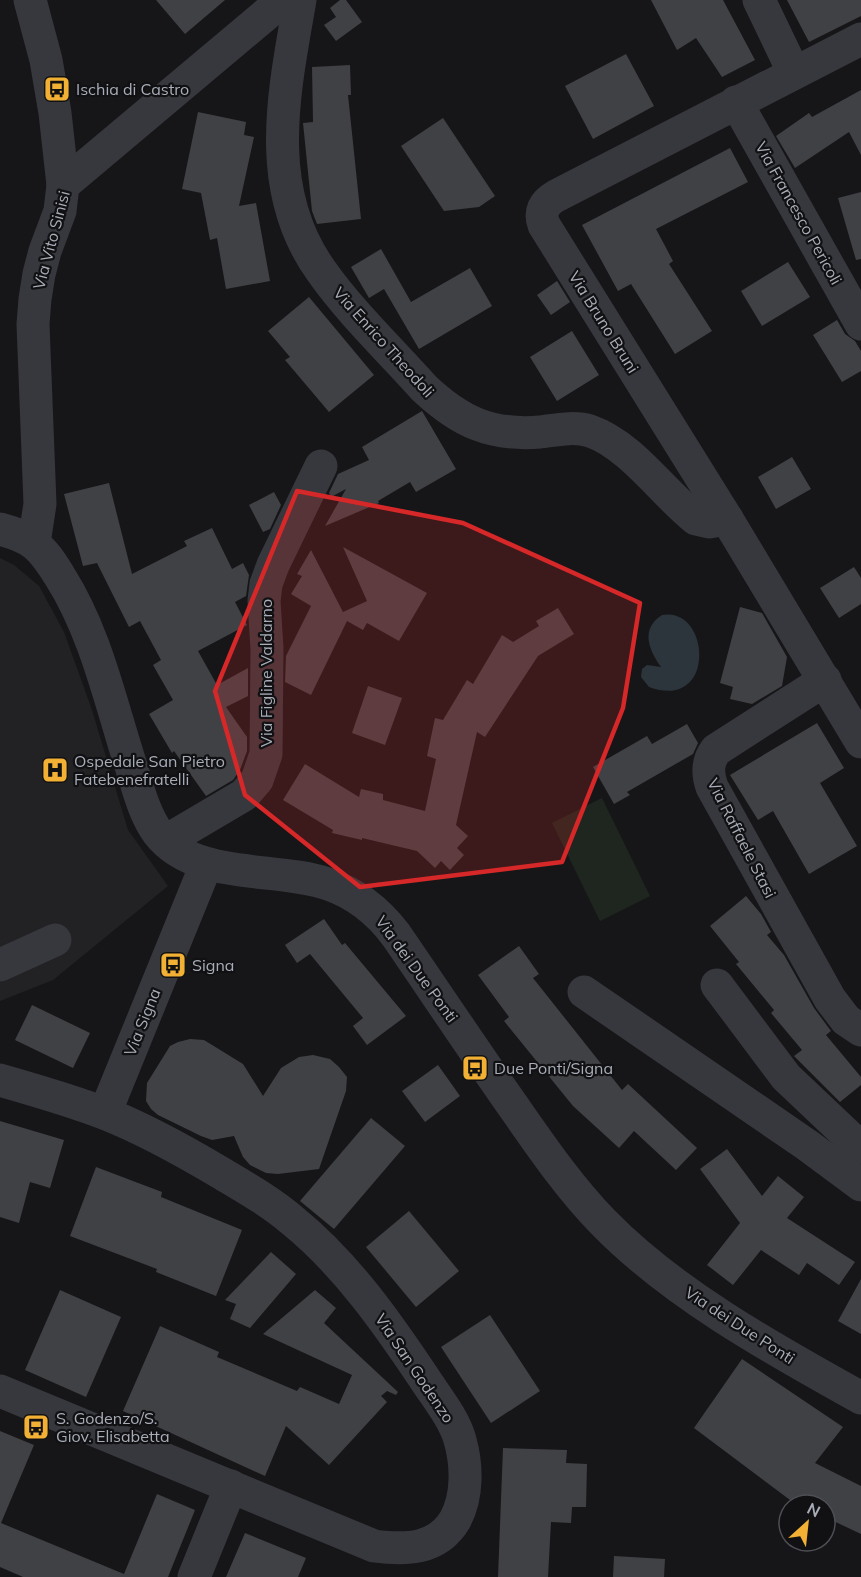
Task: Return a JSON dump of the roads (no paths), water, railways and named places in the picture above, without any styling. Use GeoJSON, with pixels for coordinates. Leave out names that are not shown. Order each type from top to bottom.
{"type":"FeatureCollection","features":[{"type":"Feature","properties":{"kind":"street"},"geometry":{"type":"LineString","coordinates":[[30,0],[46,60],[63,185]]}},
{"type":"Feature","properties":{"kind":"street","name":"Via Vito Sinisi"},"geometry":{"type":"LineString","coordinates":[[34,543],[40,504],[33,324],[35,299],[45,251],[60,211],[63,185],[283,0]]}},
{"type":"Feature","properties":{"kind":"street","name":"Via Enrico Theodoli"},"geometry":{"type":"LineString","coordinates":[[300,0],[284,91],[282,159],[289,205],[296,225],[311,256],[332,285],[424,388],[437,401],[464,419],[479,427],[500,432],[573,429],[592,432],[620,448],[696,519],[709,522],[727,519]]}},
{"type":"Feature","properties":{"kind":"street"},"geometry":{"type":"LineString","coordinates":[[759,0],[794,73]]}},
{"type":"Feature","properties":{"kind":"street","name":"Via Bruno Bruni"},"geometry":{"type":"LineString","coordinates":[[861,39],[556,196],[545,205],[542,212],[544,225],[727,519],[861,742]]}},
{"type":"Feature","properties":{"kind":"street","name":"Via Francesco Pericoli"},"geometry":{"type":"LineString","coordinates":[[736,102],[861,324]]}},
{"type":"Feature","properties":{"kind":"street","name":"Via Figline Valdarno"},"geometry":{"type":"LineString","coordinates":[[166,841],[244,795],[252,788],[261,772],[267,744],[267,649],[264,601],[266,584],[321,466]]}},
{"type":"Feature","properties":{"kind":"street","name":"Via dei Due Ponti"},"geometry":{"type":"LineString","coordinates":[[0,529],[34,543],[58,573],[81,614],[106,682],[138,790],[151,820],[166,841],[187,856],[206,865],[311,879],[341,889],[365,903],[396,935],[540,1145],[580,1197],[605,1224],[681,1288],[767,1344],[861,1398]]}},
{"type":"Feature","properties":{"kind":"street","name":"Via Raffaele Stasi"},"geometry":{"type":"LineString","coordinates":[[825,680],[716,750],[710,762],[708,774],[712,787],[765,885],[830,999],[846,1020],[861,1030]]}},
{"type":"Feature","properties":{"kind":"street","name":"Via Signa"},"geometry":{"type":"LineString","coordinates":[[105,1113],[206,865]]}},
{"type":"Feature","properties":{"kind":"street"},"geometry":{"type":"LineString","coordinates":[[0,965],[55,940]]}},
{"type":"Feature","properties":{"kind":"street"},"geometry":{"type":"LineString","coordinates":[[717,985],[786,1077],[861,1148]]}},
{"type":"Feature","properties":{"kind":"street"},"geometry":{"type":"LineString","coordinates":[[584,992],[807,1145],[861,1185]]}},
{"type":"Feature","properties":{"kind":"street","name":"Via San Godenzo"},"geometry":{"type":"LineString","coordinates":[[0,1080],[105,1113],[160,1139],[247,1188],[283,1213],[311,1237],[388,1324],[456,1429],[465,1468],[462,1500],[453,1522],[431,1542],[416,1548],[389,1548],[365,1543],[0,1391]]}},
{"type":"Feature","properties":{"kind":"street"},"geometry":{"type":"LineString","coordinates":[[194,1577],[231,1486]]}},
{"type":"Feature","properties":{"kind":"place","name":"Ischia di Castro"},"geometry":{"type":"Point","coordinates":[57,89]}},
{"type":"Feature","properties":{"kind":"place","name":"Ospedale San Pietro Fatebenefratelli"},"geometry":{"type":"Point","coordinates":[55,770]}},
{"type":"Feature","properties":{"kind":"place","name":"Signa"},"geometry":{"type":"Point","coordinates":[173,965]}},
{"type":"Feature","properties":{"kind":"place","name":"Due Ponti/Signa"},"geometry":{"type":"Point","coordinates":[475,1068]}},
{"type":"Feature","properties":{"kind":"place","name":"S. Godenzo/S. Giov. Elisabetta"},"geometry":{"type":"Point","coordinates":[36,1427]}}]}
